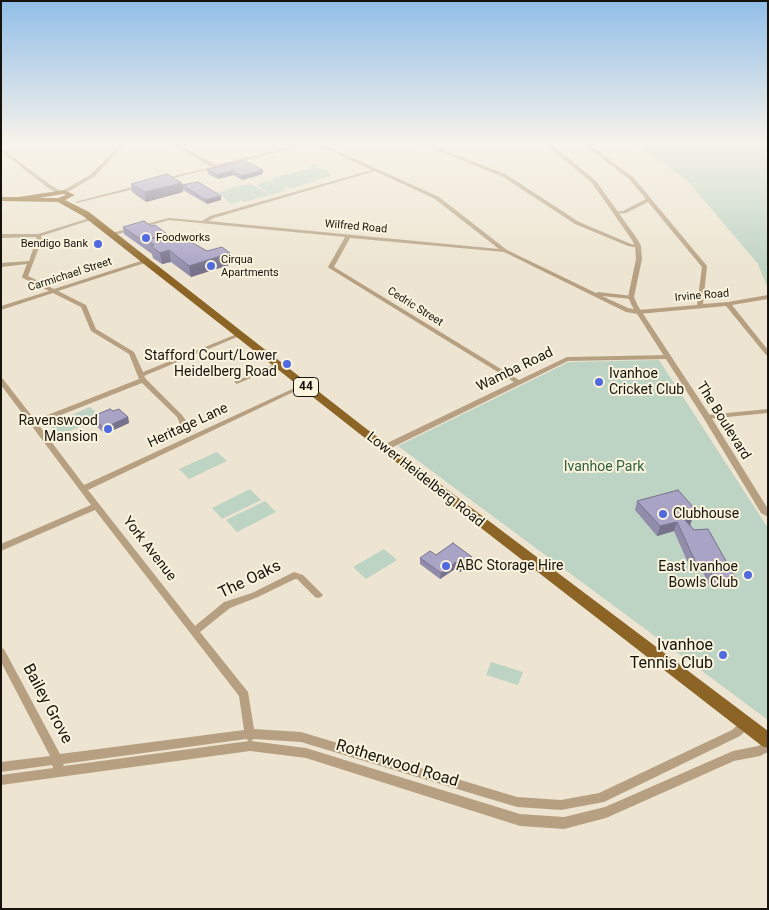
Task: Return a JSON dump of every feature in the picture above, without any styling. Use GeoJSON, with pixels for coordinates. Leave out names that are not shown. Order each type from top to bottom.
{"type":"FeatureCollection","features":[{"type":"Feature","properties":{"kind":"main road","name":"44"},"geometry":{"type":"LineString","coordinates":[[57,196],[73,198]]}},
{"type":"Feature","properties":{"kind":"main road","name":"Lower Heidelberg Road"},"geometry":{"type":"LineString","coordinates":[[1,199],[57,196],[86,214],[303,386],[744,725],[768,741]]}},
{"type":"Feature","properties":{"kind":"main road","name":"Lower Heidelberg Road"},"geometry":{"type":"LineString","coordinates":[[73,198],[86,214]]}},
{"type":"Feature","properties":{"kind":"street"},"geometry":{"type":"LineString","coordinates":[[49,186],[57,196],[75,186]]}},
{"type":"Feature","properties":{"kind":"street"},"geometry":{"type":"LineString","coordinates":[[73,198],[83,186]]}},
{"type":"Feature","properties":{"kind":"street"},"geometry":{"type":"LineString","coordinates":[[73,198],[134,186]]}},
{"type":"Feature","properties":{"kind":"street"},"geometry":{"type":"LineString","coordinates":[[203,222],[212,217],[318,186]]}},
{"type":"Feature","properties":{"kind":"street"},"geometry":{"type":"LineString","coordinates":[[411,186],[437,198],[505,251]]}},
{"type":"Feature","properties":{"kind":"street"},"geometry":{"type":"LineString","coordinates":[[521,186],[577,223],[630,245],[638,246]]}},
{"type":"Feature","properties":{"kind":"street"},"geometry":{"type":"LineString","coordinates":[[597,186],[638,246],[639,259],[631,296]]}},
{"type":"Feature","properties":{"kind":"street"},"geometry":{"type":"LineString","coordinates":[[638,186],[705,267],[700,306]]}},
{"type":"Feature","properties":{"kind":"street"},"geometry":{"type":"LineString","coordinates":[[617,213],[624,212],[648,200]]}},
{"type":"Feature","properties":{"kind":"street"},"geometry":{"type":"LineString","coordinates":[[1,236],[38,235],[92,219]]}},
{"type":"Feature","properties":{"kind":"street","name":"Wilfred Road"},"geometry":{"type":"LineString","coordinates":[[111,234],[165,219],[505,251],[626,310],[638,312]]}},
{"type":"Feature","properties":{"kind":"street"},"geometry":{"type":"LineString","coordinates":[[38,235],[39,240],[25,277],[84,306],[92,330],[132,353],[142,377],[180,416],[183,422]]}},
{"type":"Feature","properties":{"kind":"street","name":"Cedric Street"},"geometry":{"type":"LineString","coordinates":[[348,237],[331,267],[518,382]]}},
{"type":"Feature","properties":{"kind":"street","name":"Carmichael Street"},"geometry":{"type":"LineString","coordinates":[[1,308],[146,261]]}},
{"type":"Feature","properties":{"kind":"street"},"geometry":{"type":"LineString","coordinates":[[1,265],[30,262]]}},
{"type":"Feature","properties":{"kind":"street","name":"Wilfred Road"},"geometry":{"type":"LineString","coordinates":[[592,293],[631,296]]}},
{"type":"Feature","properties":{"kind":"street","name":"The Boulevard"},"geometry":{"type":"LineString","coordinates":[[631,296],[638,312],[707,417],[762,508],[768,514]]}},
{"type":"Feature","properties":{"kind":"street","name":"Irvine Road"},"geometry":{"type":"LineString","coordinates":[[638,312],[728,304],[768,297]]}},
{"type":"Feature","properties":{"kind":"street"},"geometry":{"type":"LineString","coordinates":[[728,304],[768,354]]}},
{"type":"Feature","properties":{"kind":"street"},"geometry":{"type":"LineString","coordinates":[[34,423],[239,335]]}},
{"type":"Feature","properties":{"kind":"street","name":"Wamba Road"},"geometry":{"type":"LineString","coordinates":[[384,448],[568,359],[668,357]]}},
{"type":"Feature","properties":{"kind":"street"},"geometry":{"type":"LineString","coordinates":[[237,382],[277,364]]}},
{"type":"Feature","properties":{"kind":"street","name":"York Avenue"},"geometry":{"type":"LineString","coordinates":[[1,380],[96,506],[244,695],[250,740]]}},
{"type":"Feature","properties":{"kind":"street","name":"Heritage Lane"},"geometry":{"type":"LineString","coordinates":[[83,489],[303,386]]}},
{"type":"Feature","properties":{"kind":"street"},"geometry":{"type":"LineString","coordinates":[[707,417],[768,411]]}},
{"type":"Feature","properties":{"kind":"street"},"geometry":{"type":"LineString","coordinates":[[1,548],[96,506]]}},
{"type":"Feature","properties":{"kind":"street","name":"The Oaks"},"geometry":{"type":"LineString","coordinates":[[194,632],[227,605],[255,595],[294,575],[300,577],[318,595]]}},
{"type":"Feature","properties":{"kind":"street","name":"Bailey Grove"},"geometry":{"type":"LineString","coordinates":[[1,652],[57,759],[59,772]]}},
{"type":"Feature","properties":{"kind":"street","name":"Rotherwood Road"},"geometry":{"type":"LineString","coordinates":[[1,766],[250,740],[301,737],[516,802],[561,805],[600,798],[736,733],[744,725]]}},
{"type":"Feature","properties":{"kind":"street","name":"Rotherwood Road"},"geometry":{"type":"LineString","coordinates":[[1,780],[250,740],[306,752],[520,820],[564,823],[606,812],[733,756],[760,752],[768,746]]}},
{"type":"Feature","properties":{"kind":"green space"},"geometry":{"type":"Polygon","coordinates":[[[237,186],[256,186],[270,195],[244,202],[239,199],[241,201],[231,204],[217,192],[237,186]]]}},
{"type":"Feature","properties":{"kind":"green space"},"geometry":{"type":"Polygon","coordinates":[[[258,186],[282,186],[286,190],[272,195],[258,186]]]}},
{"type":"Feature","properties":{"kind":"green space"},"geometry":{"type":"Polygon","coordinates":[[[692,186],[768,186],[768,289],[758,264],[692,186]]]}},
{"type":"Feature","properties":{"kind":"green space","name":"Ivanhoe Park"},"geometry":{"type":"Polygon","coordinates":[[[659,360],[768,528],[768,720],[398,446],[569,362],[659,360]]]}},
{"type":"Feature","properties":{"kind":"green space"},"geometry":{"type":"Polygon","coordinates":[[[90,407],[102,417],[59,436],[49,425],[90,407]]]}},
{"type":"Feature","properties":{"kind":"green space"},"geometry":{"type":"Polygon","coordinates":[[[217,452],[227,461],[189,479],[179,469],[217,452]]]}},
{"type":"Feature","properties":{"kind":"green space"},"geometry":{"type":"Polygon","coordinates":[[[250,489],[261,500],[222,519],[212,508],[250,489]]]}},
{"type":"Feature","properties":{"kind":"green space"},"geometry":{"type":"Polygon","coordinates":[[[265,501],[276,512],[237,532],[226,520],[265,501]]]}},
{"type":"Feature","properties":{"kind":"green space"},"geometry":{"type":"Polygon","coordinates":[[[384,549],[397,560],[366,579],[353,567],[384,549]]]}},
{"type":"Feature","properties":{"kind":"green space"},"geometry":{"type":"Polygon","coordinates":[[[491,662],[523,672],[518,685],[486,675],[491,662]]]}},
{"type":"Feature","properties":{"kind":"building"},"geometry":{"type":"Polygon","coordinates":[[[135,186],[168,186],[145,192],[135,186]]]}},
{"type":"Feature","properties":{"kind":"building"},"geometry":{"type":"Polygon","coordinates":[[[184,186],[205,186],[221,196],[206,200],[184,186]]]}},
{"type":"Feature","properties":{"kind":"building"},"geometry":{"type":"Polygon","coordinates":[[[144,221],[151,226],[155,225],[167,234],[153,238],[143,237],[143,241],[123,227],[144,221]]]}},
{"type":"Feature","properties":{"kind":"building"},"geometry":{"type":"Polygon","coordinates":[[[143,237],[191,242],[207,251],[222,247],[230,253],[189,266],[169,250],[160,253],[151,246],[154,245],[143,237]]]}},
{"type":"Feature","properties":{"kind":"building"},"geometry":{"type":"Polygon","coordinates":[[[110,409],[113,411],[119,409],[128,417],[104,428],[91,417],[110,409]]]}},
{"type":"Feature","properties":{"kind":"building"},"geometry":{"type":"Polygon","coordinates":[[[678,490],[695,509],[688,511],[693,516],[684,519],[694,530],[708,529],[735,577],[714,578],[706,563],[696,563],[677,522],[660,526],[637,501],[678,490]]]}},
{"type":"Feature","properties":{"kind":"building"},"geometry":{"type":"Polygon","coordinates":[[[453,543],[472,557],[460,566],[456,562],[441,573],[420,558],[430,551],[436,555],[453,543]]]}},
{"type":"Feature","properties":{"kind":"place","name":"Foodworks"},"geometry":{"type":"Point","coordinates":[146,238]}},
{"type":"Feature","properties":{"kind":"place","name":"Bendigo Bank"},"geometry":{"type":"Point","coordinates":[98,244]}},
{"type":"Feature","properties":{"kind":"place","name":"Cirqua Apartments"},"geometry":{"type":"Point","coordinates":[211,266]}},
{"type":"Feature","properties":{"kind":"place","name":"Stafford Court/Lower Heidelberg Road"},"geometry":{"type":"Point","coordinates":[287,364]}},
{"type":"Feature","properties":{"kind":"place","name":"Ivanhoe Cricket Club"},"geometry":{"type":"Point","coordinates":[599,382]}},
{"type":"Feature","properties":{"kind":"place","name":"Ravenswood Mansion"},"geometry":{"type":"Point","coordinates":[108,429]}},
{"type":"Feature","properties":{"kind":"place","name":"Clubhouse"},"geometry":{"type":"Point","coordinates":[663,514]}},
{"type":"Feature","properties":{"kind":"place","name":"ABC Storage Hire"},"geometry":{"type":"Point","coordinates":[446,566]}},
{"type":"Feature","properties":{"kind":"place","name":"East Ivanhoe Bowls Club"},"geometry":{"type":"Point","coordinates":[748,575]}},
{"type":"Feature","properties":{"kind":"place","name":"Ivanhoe Tennis Club"},"geometry":{"type":"Point","coordinates":[723,655]}}]}
